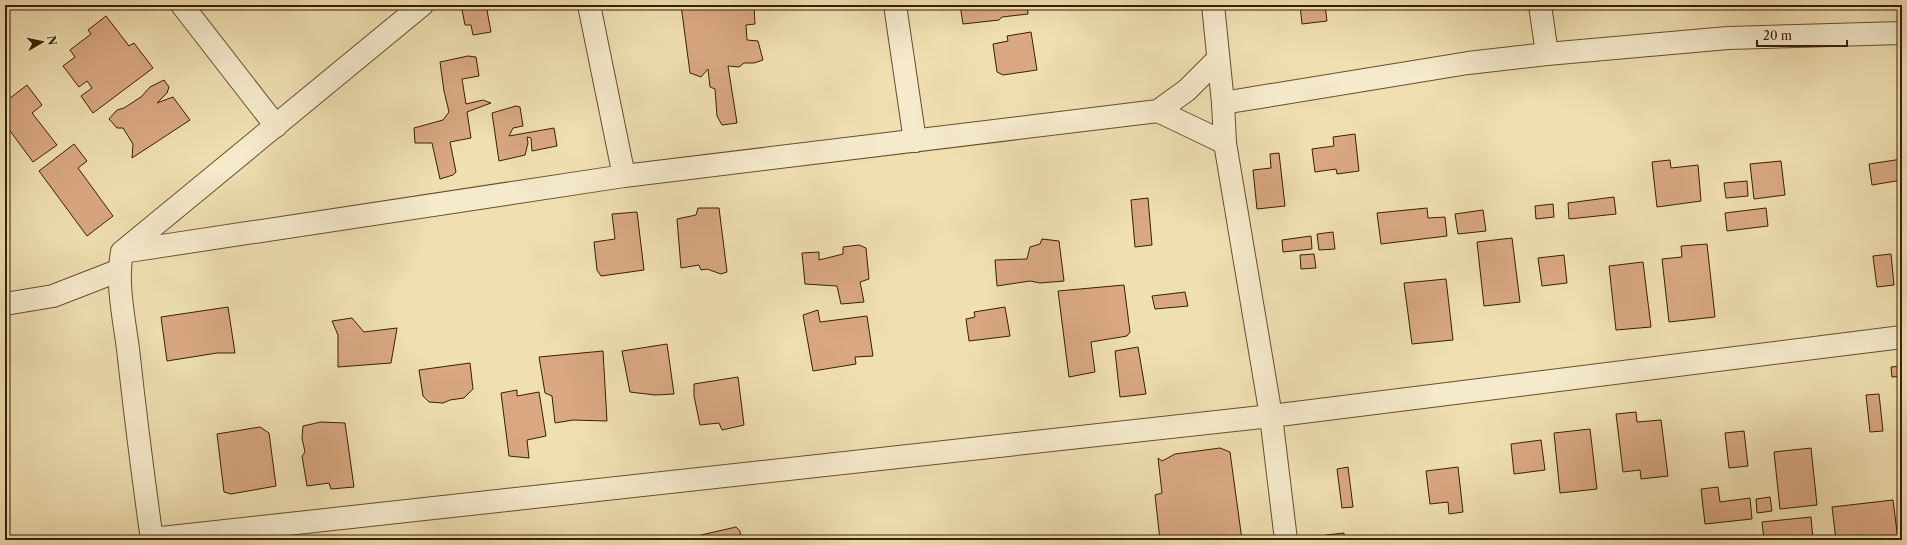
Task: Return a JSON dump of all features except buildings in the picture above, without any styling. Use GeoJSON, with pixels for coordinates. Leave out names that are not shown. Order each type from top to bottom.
{"type":"FeatureCollection","features":[{"type":"Feature","properties":{"kind":"street"},"geometry":{"type":"LineString","coordinates":[[182,5],[276,126]]}},
{"type":"Feature","properties":{"kind":"street"},"geometry":{"type":"LineString","coordinates":[[5,304],[53,296],[121,261],[276,126],[422,5]]}},
{"type":"Feature","properties":{"kind":"street"},"geometry":{"type":"LineString","coordinates":[[589,5],[624,176]]}},
{"type":"Feature","properties":{"kind":"street"},"geometry":{"type":"LineString","coordinates":[[895,5],[915,140]]}},
{"type":"Feature","properties":{"kind":"street"},"geometry":{"type":"LineString","coordinates":[[1213,5],[1223,103],[1225,143],[1271,416],[1286,540]]}},
{"type":"Feature","properties":{"kind":"street"},"geometry":{"type":"LineString","coordinates":[[1540,5],[1548,54]]}},
{"type":"Feature","properties":{"kind":"street"},"geometry":{"type":"LineString","coordinates":[[1223,103],[1468,63],[1548,54],[1728,38],[1902,33]]}},
{"type":"Feature","properties":{"kind":"street"},"geometry":{"type":"LineString","coordinates":[[121,261],[624,176],[1158,111],[1187,90],[1218,59]]}},
{"type":"Feature","properties":{"kind":"street"},"geometry":{"type":"LineString","coordinates":[[1158,111],[1225,143]]}},
{"type":"Feature","properties":{"kind":"street"},"geometry":{"type":"LineString","coordinates":[[121,261],[141,464],[152,540],[1271,416],[1902,337]]}}]}
